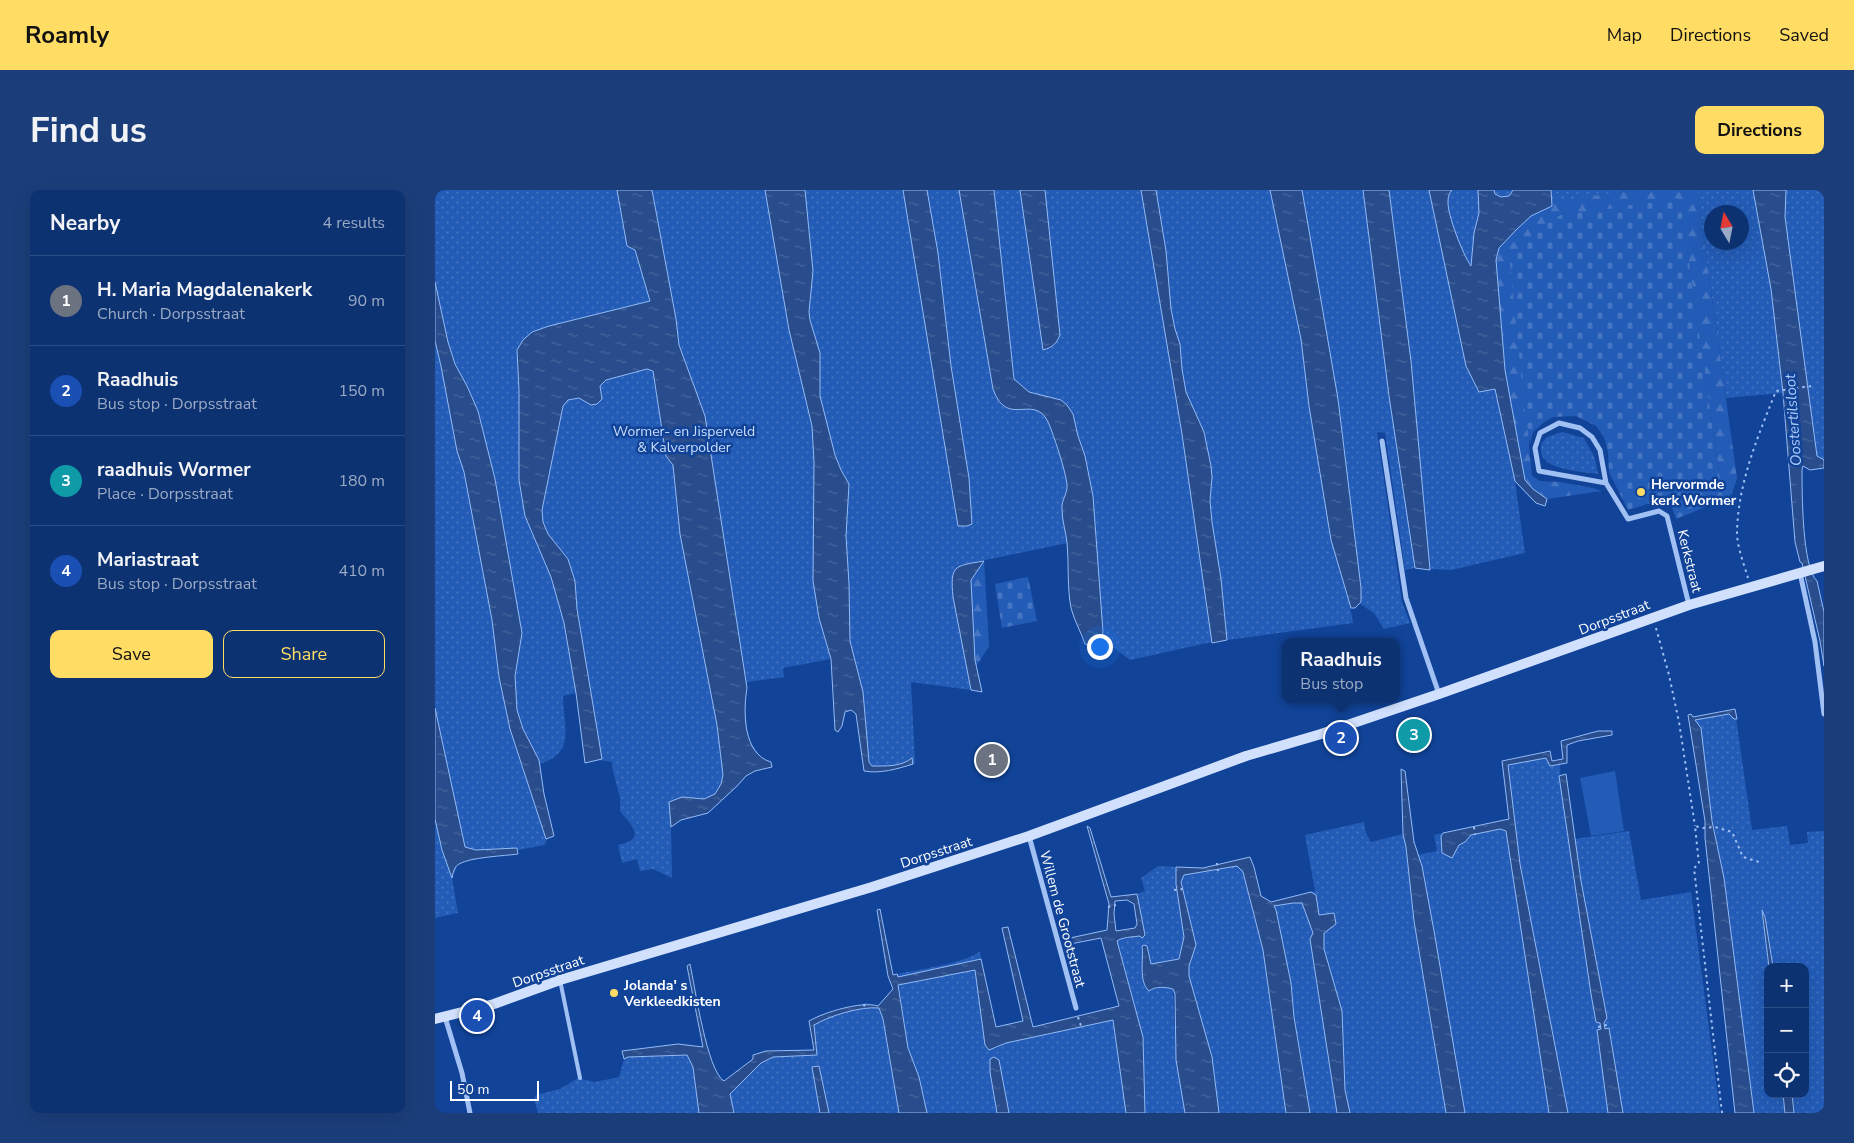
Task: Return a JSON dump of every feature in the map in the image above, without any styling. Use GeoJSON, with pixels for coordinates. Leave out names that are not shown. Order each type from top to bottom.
{"type":"FeatureCollection","features":[{"type":"Feature","properties":{"kind":"street","name":"Kerkstraat"},"geometry":{"type":"LineString","coordinates":[[1606,484],[1539,471],[1535,448],[1540,434],[1559,423],[1580,428],[1592,437],[1600,450],[1606,484],[1628,519],[1659,511],[1667,516],[1689,604]]}},
{"type":"Feature","properties":{"kind":"street"},"geometry":{"type":"LineString","coordinates":[[1382,441],[1396,543],[1407,598],[1439,694]]}},
{"type":"Feature","properties":{"kind":"street","name":"Dorpsstraat"},"geometry":{"type":"LineString","coordinates":[[440,1018],[494,1004],[560,980],[872,887],[1029,836],[1246,756],[1321,734],[1439,694],[1689,604],[1824,566]]}},
{"type":"Feature","properties":{"kind":"street"},"geometry":{"type":"LineString","coordinates":[[1801,573],[1815,642],[1824,714]]}},
{"type":"Feature","properties":{"kind":"street","name":"Willem de Grootstraat"},"geometry":{"type":"LineString","coordinates":[[1029,836],[1076,1010]]}},
{"type":"Feature","properties":{"kind":"street"},"geometry":{"type":"LineString","coordinates":[[440,1018],[462,1073],[470,1113]]}},
{"type":"Feature","properties":{"kind":"lane"},"geometry":{"type":"LineString","coordinates":[[560,980],[581,1078]]}},
{"type":"Feature","properties":{"kind":"path"},"geometry":{"type":"LineString","coordinates":[[1750,587],[1737,534],[1741,493],[1755,444],[1776,390],[1812,386]]}},
{"type":"Feature","properties":{"kind":"path"},"geometry":{"type":"LineString","coordinates":[[1653,617],[1669,675],[1679,722],[1695,826],[1699,864],[1694,868],[1722,1113]]}},
{"type":"Feature","properties":{"kind":"path"},"geometry":{"type":"LineString","coordinates":[[1695,826],[1703,828],[1715,827],[1733,832],[1743,857],[1759,862]]}},
{"type":"Feature","properties":{"kind":"path"},"geometry":{"type":"LineString","coordinates":[[1474,827],[1475,835]]}},
{"type":"Feature","properties":{"kind":"path"},"geometry":{"type":"LineString","coordinates":[[1217,864],[1219,871]]}},
{"type":"Feature","properties":{"kind":"path"},"geometry":{"type":"LineString","coordinates":[[1174,890],[1184,889]]}},
{"type":"Feature","properties":{"kind":"path"},"geometry":{"type":"LineString","coordinates":[[1108,907],[1116,905]]}},
{"type":"Feature","properties":{"kind":"path"},"geometry":{"type":"LineString","coordinates":[[864,1004],[865,1009]]}},
{"type":"Feature","properties":{"kind":"path"},"geometry":{"type":"LineString","coordinates":[[1076,1010],[1081,1029]]}},
{"type":"Feature","properties":{"kind":"path"},"geometry":{"type":"LineString","coordinates":[[1599,1027],[1607,1025]]}},
{"type":"Feature","properties":{"kind":"green space","name":"Wormer- en Jisperveld & Kalverpolder"},"geometry":{"type":"Polygon","coordinates":[[[435,190],[1635,190],[1553,202],[1525,480],[1546,498],[1532,500],[1515,482],[1525,553],[1451,570],[1428,569],[1407,418],[1393,420],[1415,568],[1405,570],[1385,433],[1377,432],[1402,602],[1410,623],[1384,629],[1374,613],[1360,604],[1361,588],[1341,428],[1350,606],[1353,623],[1212,642],[1130,660],[1103,640],[1101,643],[1093,646],[1085,644],[1071,608],[1067,543],[976,562],[976,665],[972,666],[971,690],[911,682],[915,763],[913,765],[867,767],[865,717],[856,711],[845,712],[840,726],[831,659],[783,668],[784,677],[747,682],[745,703],[747,730],[751,743],[762,759],[771,762],[772,767],[755,771],[746,776],[738,786],[708,813],[681,820],[671,827],[672,878],[653,869],[640,871],[637,859],[622,863],[618,845],[627,842],[635,836],[629,822],[620,811],[620,798],[612,762],[599,760],[585,763],[576,693],[563,696],[564,745],[552,759],[540,764],[544,794],[554,836],[547,839],[545,845],[457,861],[457,867],[452,878],[458,913],[435,918],[435,190]]]}},
{"type":"Feature","properties":{"kind":"green space"},"geometry":{"type":"Polygon","coordinates":[[[1635,190],[1697,190],[1737,478],[1732,494],[1723,500],[1680,199],[1551,220],[1510,259],[1532,476],[1540,481],[1560,482],[1602,491],[1547,499],[1533,489],[1525,480],[1505,370],[1496,260],[1498,248],[1531,216],[1552,206],[1553,201],[1635,190]]]}},
{"type":"Feature","properties":{"kind":"green space"},"geometry":{"type":"Polygon","coordinates":[[[1697,190],[1824,190],[1824,460],[1817,457],[1791,456],[1783,393],[1726,398],[1705,250],[1749,250],[1749,205],[1704,205],[1704,240],[1697,190]]]}},
{"type":"Feature","properties":{"kind":"green space"},"geometry":{"type":"Polygon","coordinates":[[[1680,198],[1723,500],[1676,519],[1672,507],[1661,500],[1628,510],[1609,472],[1608,452],[1604,437],[1596,426],[1576,416],[1553,417],[1533,432],[1530,444],[1524,404],[1510,259],[1546,223],[1561,215],[1680,198]]]}},
{"type":"Feature","properties":{"kind":"green space"},"geometry":{"type":"Polygon","coordinates":[[[1562,432],[1584,438],[1595,458],[1598,474],[1567,470],[1546,461],[1542,456],[1541,444],[1547,437],[1562,432]]]}},
{"type":"Feature","properties":{"kind":"green space"},"geometry":{"type":"Polygon","coordinates":[[[984,561],[989,646],[976,667],[971,580],[984,561]]]}},
{"type":"Feature","properties":{"kind":"green space"},"geometry":{"type":"Polygon","coordinates":[[[1028,577],[1037,621],[1002,628],[995,584],[1028,577]]]}},
{"type":"Feature","properties":{"kind":"green space"},"geometry":{"type":"Polygon","coordinates":[[[1735,711],[1752,830],[1787,826],[1790,845],[1808,843],[1807,832],[1824,831],[1824,1113],[1794,1113],[1792,1098],[1809,1098],[1809,963],[1772,963],[1765,917],[1762,912],[1768,963],[1764,963],[1764,1098],[1783,1098],[1785,1113],[1754,1113],[1724,878],[1692,717],[1735,711]]]}},
{"type":"Feature","properties":{"kind":"green space"},"geometry":{"type":"Polygon","coordinates":[[[1547,758],[1551,766],[1560,764],[1561,788],[1591,994],[1596,1022],[1600,1023],[1601,1029],[1597,1031],[1608,1113],[1568,1113],[1520,864],[1508,764],[1547,758]]]}},
{"type":"Feature","properties":{"kind":"green space"},"geometry":{"type":"Polygon","coordinates":[[[1615,771],[1624,831],[1591,836],[1580,778],[1615,771]]]}},
{"type":"Feature","properties":{"kind":"green space"},"geometry":{"type":"Polygon","coordinates":[[[1364,822],[1366,833],[1371,842],[1403,834],[1414,921],[1446,1113],[1350,1113],[1345,1090],[1342,1011],[1313,933],[1310,939],[1337,1113],[1310,1113],[1294,1017],[1291,983],[1276,910],[1271,902],[1315,891],[1305,835],[1364,822]]]}},
{"type":"Feature","properties":{"kind":"green space"},"geometry":{"type":"Polygon","coordinates":[[[1501,829],[1506,831],[1549,1113],[1465,1113],[1417,855],[1437,851],[1434,835],[1443,833],[1441,836],[1442,853],[1465,842],[1471,835],[1501,829]]]}},
{"type":"Feature","properties":{"kind":"green space"},"geometry":{"type":"Polygon","coordinates":[[[1629,831],[1641,900],[1691,892],[1720,1113],[1623,1113],[1609,1029],[1605,1029],[1604,1022],[1607,1018],[1575,839],[1629,831]]]}},
{"type":"Feature","properties":{"kind":"green space"},"geometry":{"type":"Polygon","coordinates":[[[1158,866],[1176,867],[1176,884],[1185,937],[1179,959],[1151,964],[1147,946],[1142,947],[1143,963],[1152,989],[1167,987],[1173,989],[1176,1060],[1185,1113],[1145,1113],[1143,1037],[1117,941],[1145,935],[1137,894],[1145,891],[1141,878],[1158,866]]]}},
{"type":"Feature","properties":{"kind":"green space"},"geometry":{"type":"Polygon","coordinates":[[[1237,866],[1243,872],[1263,950],[1286,1113],[1219,1113],[1212,1057],[1189,976],[1189,966],[1196,945],[1181,882],[1184,875],[1237,866]]]}},
{"type":"Feature","properties":{"kind":"green space"},"geometry":{"type":"Polygon","coordinates":[[[980,951],[995,1049],[1006,1043],[1113,1020],[1126,1113],[927,1113],[919,1077],[908,1048],[897,974],[964,959],[980,951]]]}},
{"type":"Feature","properties":{"kind":"green space"},"geometry":{"type":"Polygon","coordinates":[[[866,1003],[878,1006],[883,1019],[899,1113],[829,1113],[819,1066],[812,1067],[820,1113],[734,1113],[730,1094],[724,1089],[769,1051],[814,1050],[809,1021],[820,1015],[866,1003]]]}},
{"type":"Feature","properties":{"kind":"green space"},"geometry":{"type":"Polygon","coordinates":[[[687,1055],[693,1067],[699,1113],[538,1113],[534,1099],[536,1095],[560,1089],[578,1078],[595,1082],[619,1077],[624,1059],[627,1057],[687,1055]]]}},
{"type":"Feature","properties":{"kind":"water"},"geometry":{"type":"Polygon","coordinates":[[[617,190],[652,190],[676,319],[679,345],[705,416],[747,688],[745,720],[747,731],[755,750],[762,758],[771,762],[772,767],[755,771],[746,776],[708,813],[681,820],[671,827],[669,802],[682,797],[704,799],[715,794],[721,784],[723,775],[717,725],[680,534],[673,465],[666,456],[653,371],[647,369],[606,380],[600,386],[602,399],[597,404],[591,405],[579,398],[568,400],[563,406],[542,510],[543,522],[548,534],[568,559],[575,581],[577,609],[602,759],[585,763],[564,623],[551,577],[525,516],[519,480],[517,350],[523,340],[532,332],[549,326],[650,301],[635,250],[627,246],[617,190]]]}},
{"type":"Feature","properties":{"kind":"water"},"geometry":{"type":"Polygon","coordinates":[[[765,190],[805,190],[813,271],[809,312],[820,353],[820,396],[835,455],[849,484],[846,536],[850,641],[863,692],[869,762],[872,766],[893,765],[903,763],[912,758],[913,764],[895,769],[876,772],[864,771],[856,714],[851,710],[845,712],[842,726],[838,732],[835,730],[831,659],[819,618],[813,581],[814,462],[812,426],[789,330],[765,190]]]}},
{"type":"Feature","properties":{"kind":"water"},"geometry":{"type":"Polygon","coordinates":[[[903,190],[927,190],[938,253],[951,366],[969,478],[972,524],[967,526],[958,526],[903,190]]]}},
{"type":"Feature","properties":{"kind":"water"},"geometry":{"type":"Polygon","coordinates":[[[959,190],[994,190],[1014,379],[1029,392],[1061,400],[1073,414],[1085,456],[1093,496],[1103,632],[1101,643],[1092,646],[1085,644],[1071,608],[1067,543],[1062,509],[1067,484],[1051,429],[1045,417],[1038,411],[1006,407],[999,401],[993,389],[959,190]]]}},
{"type":"Feature","properties":{"kind":"water"},"geometry":{"type":"Polygon","coordinates":[[[1020,190],[1045,190],[1060,335],[1054,345],[1043,350],[1020,190]]]}},
{"type":"Feature","properties":{"kind":"water"},"geometry":{"type":"Polygon","coordinates":[[[1141,190],[1156,190],[1166,251],[1171,309],[1180,344],[1186,392],[1204,432],[1211,466],[1210,501],[1227,640],[1212,643],[1182,434],[1141,190]]]}},
{"type":"Feature","properties":{"kind":"water"},"geometry":{"type":"Polygon","coordinates":[[[1270,190],[1302,190],[1338,399],[1361,588],[1361,602],[1355,608],[1351,608],[1331,540],[1309,406],[1301,339],[1270,190]]]}},
{"type":"Feature","properties":{"kind":"water"},"geometry":{"type":"Polygon","coordinates":[[[1363,190],[1389,190],[1411,361],[1430,570],[1415,568],[1389,396],[1363,190]]]}},
{"type":"Feature","properties":{"kind":"water"},"geometry":{"type":"Polygon","coordinates":[[[1429,190],[1452,190],[1448,200],[1450,215],[1460,244],[1471,266],[1474,233],[1479,213],[1478,190],[1494,190],[1495,194],[1501,197],[1509,196],[1513,190],[1551,190],[1552,206],[1531,216],[1517,229],[1499,248],[1496,260],[1505,370],[1525,480],[1533,489],[1547,499],[1545,506],[1536,503],[1515,481],[1495,389],[1479,392],[1466,366],[1429,190]]]}},
{"type":"Feature","properties":{"kind":"water","name":"Oostertilsloot"},"geometry":{"type":"Polygon","coordinates":[[[1753,190],[1786,190],[1785,217],[1817,456],[1824,460],[1824,468],[1810,470],[1803,466],[1802,470],[1803,511],[1808,561],[1817,581],[1824,612],[1824,666],[1802,563],[1800,562],[1795,542],[1783,393],[1771,289],[1753,190]]]}},
{"type":"Feature","properties":{"kind":"water"},"geometry":{"type":"Polygon","coordinates":[[[435,282],[448,342],[455,364],[478,411],[495,479],[522,633],[515,676],[517,710],[523,729],[539,760],[544,794],[554,836],[546,839],[510,729],[499,677],[492,620],[464,472],[457,451],[435,341],[435,282]]]}},
{"type":"Feature","properties":{"kind":"water"},"geometry":{"type":"Polygon","coordinates":[[[984,561],[971,580],[975,660],[982,692],[971,690],[953,597],[952,579],[956,569],[960,566],[984,561]]]}},
{"type":"Feature","properties":{"kind":"water"},"geometry":{"type":"Polygon","coordinates":[[[435,708],[465,847],[476,850],[517,848],[518,854],[479,858],[464,862],[456,867],[452,878],[442,850],[435,819],[435,708]]]}},
{"type":"Feature","properties":{"kind":"water"},"geometry":{"type":"Polygon","coordinates":[[[1735,709],[1737,719],[1734,719],[1729,714],[1695,720],[1701,728],[1712,821],[1724,878],[1754,1113],[1735,1113],[1705,838],[1705,821],[1688,715],[1691,714],[1693,717],[1735,709]]]}},
{"type":"Feature","properties":{"kind":"water"},"geometry":{"type":"Polygon","coordinates":[[[1598,731],[1612,731],[1612,735],[1578,741],[1567,745],[1567,763],[1550,766],[1546,758],[1508,765],[1520,864],[1568,1113],[1549,1113],[1506,831],[1500,829],[1471,835],[1465,842],[1459,845],[1452,858],[1442,853],[1441,836],[1443,833],[1509,819],[1502,761],[1550,751],[1552,761],[1563,759],[1561,741],[1598,731]]]}},
{"type":"Feature","properties":{"kind":"water"},"geometry":{"type":"Polygon","coordinates":[[[1401,769],[1405,771],[1414,842],[1422,866],[1465,1113],[1446,1113],[1414,921],[1403,834],[1401,769]]]}},
{"type":"Feature","properties":{"kind":"water"},"geometry":{"type":"Polygon","coordinates":[[[1566,774],[1581,881],[1607,1018],[1604,1023],[1605,1029],[1609,1028],[1623,1113],[1608,1113],[1597,1030],[1601,1029],[1600,1023],[1596,1022],[1591,994],[1559,776],[1566,774]]]}},
{"type":"Feature","properties":{"kind":"water"},"geometry":{"type":"Polygon","coordinates":[[[1087,826],[1090,828],[1111,897],[1137,894],[1145,935],[1142,938],[1140,936],[1131,937],[1117,941],[1143,1037],[1145,1113],[1126,1113],[1113,1020],[1006,1043],[989,1050],[985,1045],[975,970],[898,985],[908,1048],[919,1077],[927,1113],[899,1113],[883,1019],[879,1008],[845,1012],[814,1025],[817,1055],[773,1057],[761,1063],[730,1094],[734,1113],[699,1113],[693,1067],[687,1055],[628,1057],[624,1059],[622,1051],[678,1044],[703,1047],[687,966],[690,964],[707,1046],[712,1062],[724,1081],[753,1059],[753,1055],[766,1051],[814,1050],[809,1021],[843,1008],[862,1005],[878,1006],[893,989],[888,976],[877,910],[880,909],[893,975],[897,974],[898,977],[981,959],[996,1027],[1023,1021],[1002,928],[1008,927],[1033,1027],[1119,1006],[1101,938],[1070,944],[1070,938],[1107,930],[1109,904],[1087,826]],[[1127,900],[1115,901],[1116,931],[1135,928],[1137,924],[1134,904],[1127,900]]]}},
{"type":"Feature","properties":{"kind":"water"},"geometry":{"type":"Polygon","coordinates":[[[1250,857],[1261,896],[1271,902],[1311,892],[1316,895],[1319,915],[1334,913],[1336,924],[1324,933],[1324,949],[1342,1011],[1345,1090],[1350,1113],[1337,1113],[1310,939],[1313,933],[1302,903],[1293,903],[1274,906],[1291,983],[1294,1017],[1310,1113],[1286,1113],[1263,950],[1243,872],[1237,866],[1184,875],[1181,882],[1196,945],[1189,966],[1189,976],[1212,1057],[1219,1113],[1185,1113],[1176,1060],[1175,994],[1173,989],[1170,988],[1157,988],[1149,991],[1146,987],[1142,976],[1142,946],[1147,946],[1151,964],[1179,959],[1184,937],[1176,884],[1176,867],[1203,868],[1250,857]]]}},
{"type":"Feature","properties":{"kind":"water"},"geometry":{"type":"Polygon","coordinates":[[[1762,910],[1765,917],[1772,963],[1769,963],[1762,910]]]}},
{"type":"Feature","properties":{"kind":"water"},"geometry":{"type":"Polygon","coordinates":[[[994,1057],[999,1060],[1009,1113],[997,1113],[990,1072],[990,1059],[994,1057]]]}},
{"type":"Feature","properties":{"kind":"water"},"geometry":{"type":"Polygon","coordinates":[[[819,1066],[829,1113],[820,1113],[812,1067],[819,1066]]]}},
{"type":"Feature","properties":{"kind":"water"},"geometry":{"type":"Polygon","coordinates":[[[1783,1098],[1792,1098],[1794,1113],[1785,1113],[1783,1098]]]}},
{"type":"Feature","properties":{"kind":"place","name":"Hervormde kerk Wormer"},"geometry":{"type":"Point","coordinates":[1641,492]}},
{"type":"Feature","properties":{"kind":"place","name":"raadhuis Wormer"},"geometry":{"type":"Point","coordinates":[1414,735]}},
{"type":"Feature","properties":{"kind":"place","name":"Raadhuis"},"geometry":{"type":"Point","coordinates":[1341,738]}},
{"type":"Feature","properties":{"kind":"place","name":"H. Maria Magdalenakerk"},"geometry":{"type":"Point","coordinates":[992,760]}},
{"type":"Feature","properties":{"kind":"place","name":"Jolanda' s Verkleedkisten"},"geometry":{"type":"Point","coordinates":[614,993]}},
{"type":"Feature","properties":{"kind":"place","name":"Mariastraat"},"geometry":{"type":"Point","coordinates":[477,1016]}}]}
